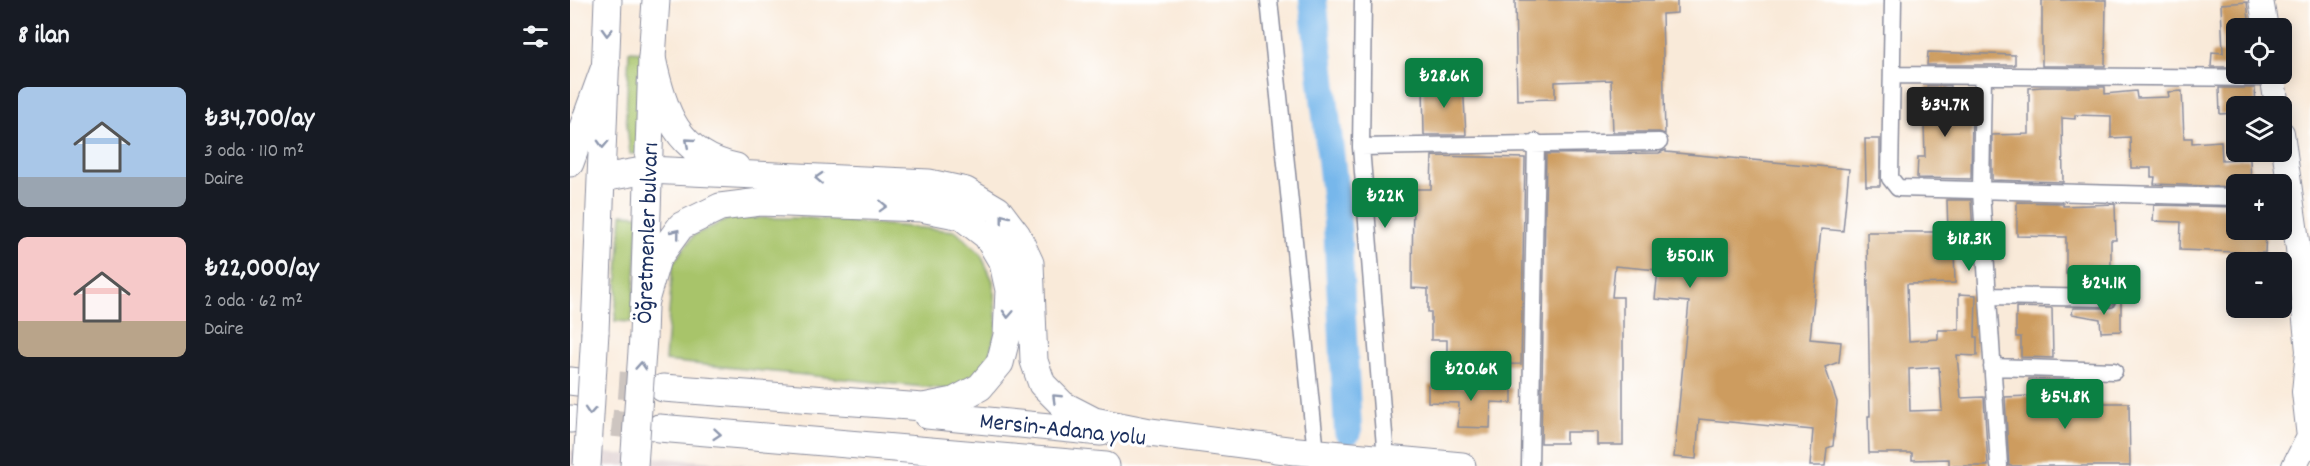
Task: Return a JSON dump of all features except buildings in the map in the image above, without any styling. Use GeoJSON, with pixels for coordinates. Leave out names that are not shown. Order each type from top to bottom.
{"type":"FeatureCollection","features":[{"type":"Feature","properties":{"kind":"main road","name":"Öğretmenler bulvarı"},"geometry":{"type":"LineString","coordinates":[[587,466],[609,0]]}},
{"type":"Feature","properties":{"kind":"main road","name":"Öğretmenler bulvarı"},"geometry":{"type":"LineString","coordinates":[[634,466],[643,337],[656,0]]}},
{"type":"Feature","properties":{"kind":"main road"},"geometry":{"type":"LineString","coordinates":[[2261,0],[2264,18]]}},
{"type":"Feature","properties":{"kind":"main road"},"geometry":{"type":"LineString","coordinates":[[652,58],[659,90],[669,116],[684,141],[719,163],[781,176]]}},
{"type":"Feature","properties":{"kind":"main road"},"geometry":{"type":"LineString","coordinates":[[570,163],[606,64]]}},
{"type":"Feature","properties":{"kind":"main road"},"geometry":{"type":"LineString","coordinates":[[602,178],[648,170],[930,183],[966,191],[998,210],[1017,235],[1030,263],[1034,361],[1042,384],[1063,405],[1094,421],[1105,424],[1305,452]]}},
{"type":"Feature","properties":{"kind":"main road","name":"Mersin-Adana yolu"},"geometry":{"type":"LineString","coordinates":[[644,304],[657,259],[681,226],[720,207],[760,202],[921,208],[961,216],[987,236],[1003,263],[1009,290],[1007,335],[1000,363],[980,387],[954,401],[923,407],[663,388],[1462,466]]}},
{"type":"Feature","properties":{"kind":"main road"},"geometry":{"type":"LineString","coordinates":[[2292,233],[2309,353],[2304,392],[2310,447]]}},
{"type":"Feature","properties":{"kind":"main road","name":"Mersin-Adana yolu"},"geometry":{"type":"LineString","coordinates":[[659,428],[971,460],[1106,466]]}},
{"type":"Feature","properties":{"kind":"main road"},"geometry":{"type":"LineString","coordinates":[[2294,466],[2309,437]]}},
{"type":"Feature","properties":{"kind":"street"},"geometry":{"type":"LineString","coordinates":[[1269,0],[1305,452]]}},
{"type":"Feature","properties":{"kind":"street"},"geometry":{"type":"LineString","coordinates":[[1363,0],[1361,147],[1386,459]]}},
{"type":"Feature","properties":{"kind":"street"},"geometry":{"type":"LineString","coordinates":[[1893,0],[1890,178],[1898,188],[2226,197]]}},
{"type":"Feature","properties":{"kind":"street"},"geometry":{"type":"LineString","coordinates":[[1892,75],[2226,76]]}},
{"type":"Feature","properties":{"kind":"street"},"geometry":{"type":"LineString","coordinates":[[1983,76],[1981,191],[1999,466]]}},
{"type":"Feature","properties":{"kind":"street"},"geometry":{"type":"LineString","coordinates":[[1361,147],[1659,142]]}},
{"type":"Feature","properties":{"kind":"street"},"geometry":{"type":"LineString","coordinates":[[1530,466],[1536,143]]}},
{"type":"Feature","properties":{"kind":"street"},"geometry":{"type":"LineString","coordinates":[[1988,296],[2107,298]]}},
{"type":"Feature","properties":{"kind":"street"},"geometry":{"type":"LineString","coordinates":[[1992,367],[2114,371]]}},
{"type":"Feature","properties":{"kind":"shaded area"},"geometry":{"type":"Polygon","coordinates":[[[570,450],[763,466],[570,466],[570,450]]]}},
{"type":"Feature","properties":{"kind":"green space"},"geometry":{"type":"Polygon","coordinates":[[[629,51],[645,52],[642,154],[630,154],[626,116],[629,51]]]}},
{"type":"Feature","properties":{"kind":"green space"},"geometry":{"type":"Polygon","coordinates":[[[622,214],[639,215],[632,322],[615,321],[622,214]]]}},
{"type":"Feature","properties":{"kind":"green space"},"geometry":{"type":"Polygon","coordinates":[[[731,218],[808,218],[956,231],[980,253],[993,281],[997,326],[986,369],[954,390],[665,361],[673,263],[694,235],[731,218]]]}},
{"type":"Feature","properties":{"kind":"waterway"},"geometry":{"type":"LineString","coordinates":[[1313,0],[1336,204],[1348,431]]}},
{"type":"Feature","properties":{"kind":"tunnel"},"geometry":{"type":"LineString","coordinates":[[578,382],[662,388]]}},
{"type":"Feature","properties":{"kind":"tunnel"},"geometry":{"type":"LineString","coordinates":[[571,419],[659,428]]}}]}
